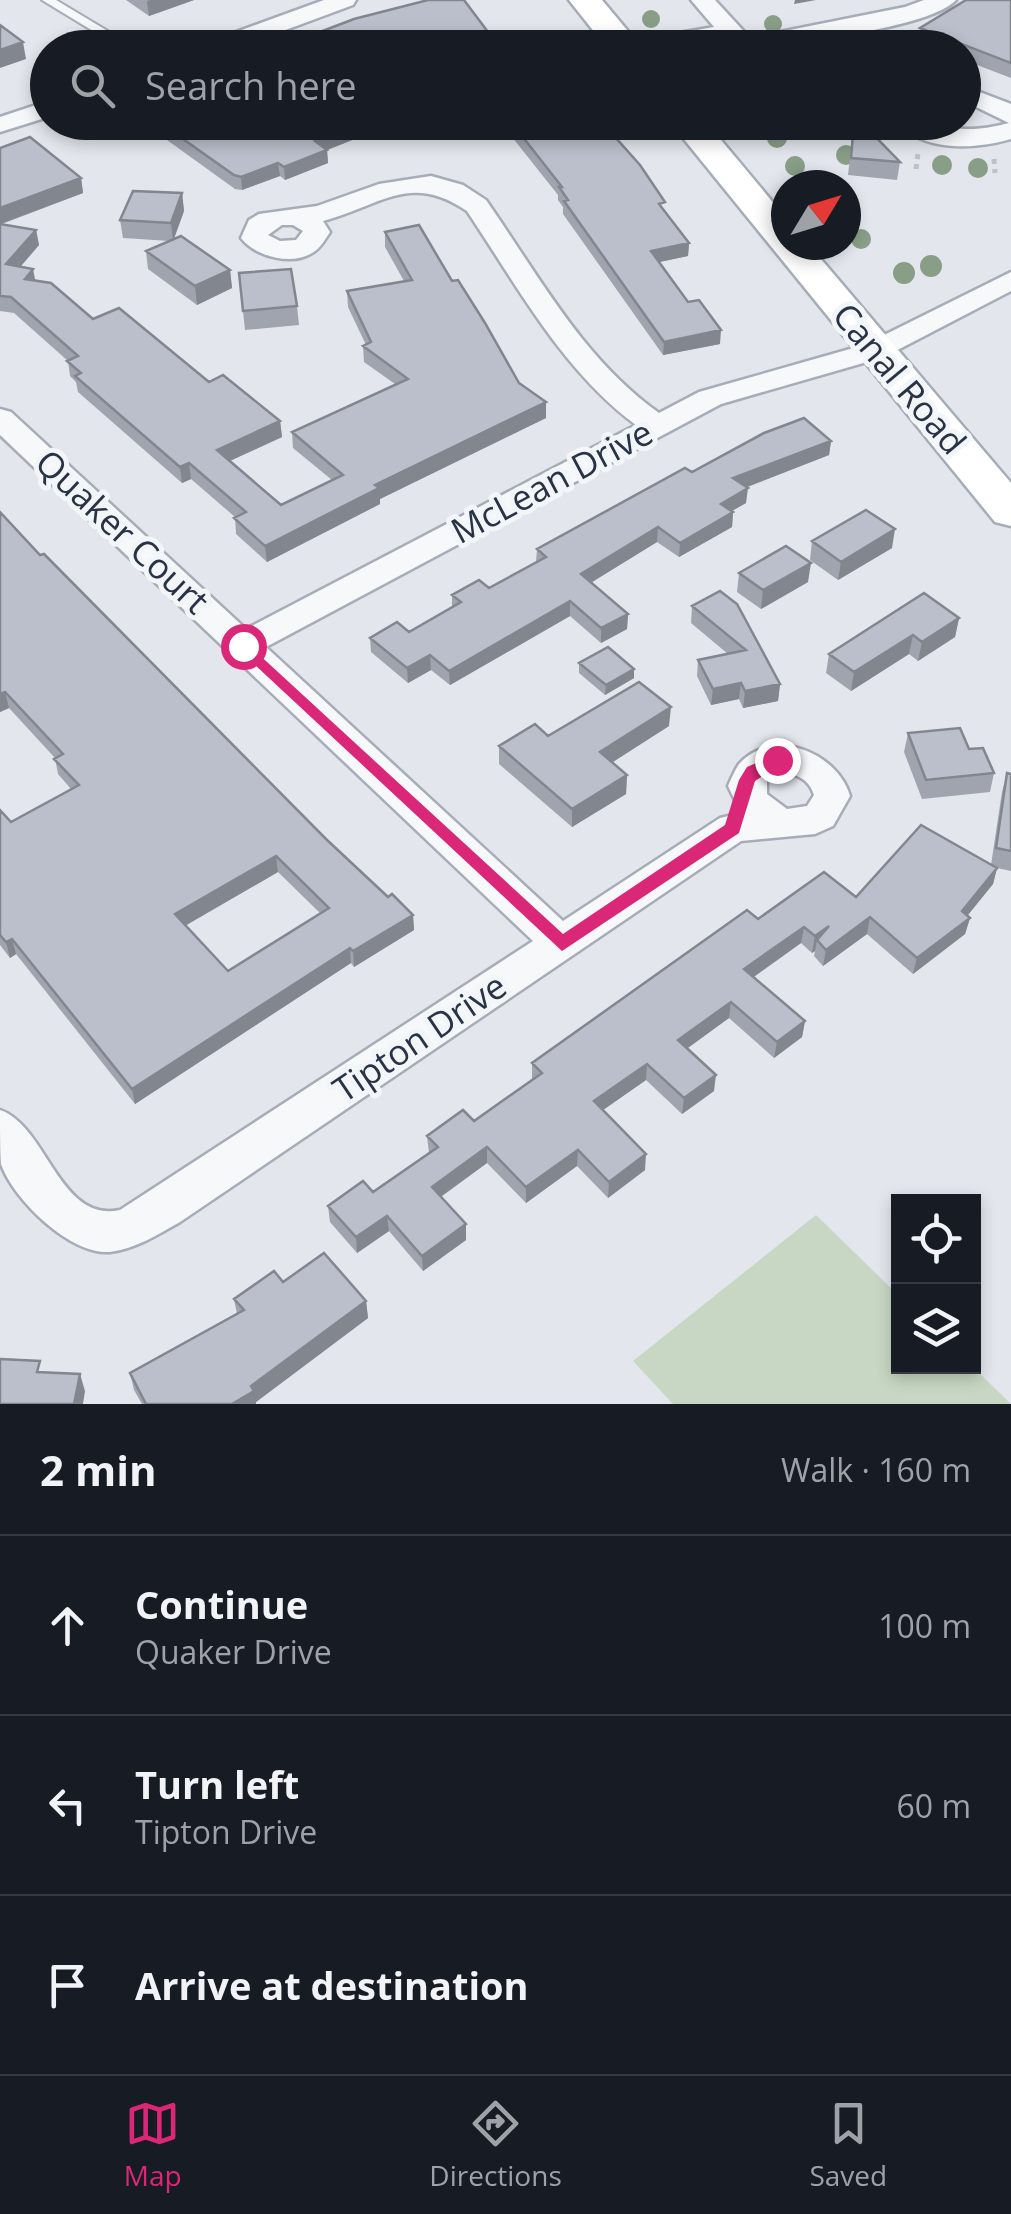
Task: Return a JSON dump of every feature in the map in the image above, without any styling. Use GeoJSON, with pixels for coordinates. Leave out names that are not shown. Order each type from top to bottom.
{"type":"FeatureCollection","features":[{"type":"Feature","properties":{"kind":"street"},"geometry":{"type":"LineString","coordinates":[[263,30],[344,0]]}},
{"type":"Feature","properties":{"kind":"street"},"geometry":{"type":"LineString","coordinates":[[585,0],[610,30]]}},
{"type":"Feature","properties":{"kind":"street"},"geometry":{"type":"LineString","coordinates":[[702,0],[726,30]]}},
{"type":"Feature","properties":{"kind":"street"},"geometry":{"type":"LineString","coordinates":[[812,30],[911,13],[945,0]]}},
{"type":"Feature","properties":{"kind":"street"},"geometry":{"type":"LineString","coordinates":[[833,27],[836,30]]}},
{"type":"Feature","properties":{"kind":"street"},"geometry":{"type":"LineString","coordinates":[[981,100],[1011,116]]}},
{"type":"Feature","properties":{"kind":"street"},"geometry":{"type":"LineString","coordinates":[[0,125],[30,114]]}},
{"type":"Feature","properties":{"kind":"street"},"geometry":{"type":"LineString","coordinates":[[981,138],[1011,130]]}},
{"type":"Feature","properties":{"kind":"street","name":"Canal Road"},"geometry":{"type":"LineString","coordinates":[[702,140],[771,224]]}},
{"type":"Feature","properties":{"kind":"street"},"geometry":{"type":"LineString","coordinates":[[314,221],[407,183],[430,182],[456,190],[477,206],[586,365],[619,398],[658,426]]}},
{"type":"Feature","properties":{"kind":"street","name":"Canal Road"},"geometry":{"type":"LineString","coordinates":[[800,260],[1011,512]]}},
{"type":"Feature","properties":{"kind":"street","name":"McLean Drive"},"geometry":{"type":"LineString","coordinates":[[243,646],[737,388],[832,366],[874,351],[1011,280]]}},
{"type":"Feature","properties":{"kind":"street","name":"Quaker Court"},"geometry":{"type":"LineString","coordinates":[[0,418],[562,944]]}},
{"type":"Feature","properties":{"kind":"street","name":"Tipton Drive"},"geometry":{"type":"LineString","coordinates":[[0,1128],[66,1215],[82,1227],[100,1232],[122,1230],[165,1208],[562,944],[739,810],[753,771],[764,764],[790,760],[816,769],[830,786],[829,806],[812,820],[785,823],[739,810]]}},
{"type":"Feature","properties":{"kind":"lane"},"geometry":{"type":"LineString","coordinates":[[48,0],[99,30]]}},
{"type":"Feature","properties":{"kind":"path"},"geometry":{"type":"LineString","coordinates":[[916,169],[918,154]]}},
{"type":"Feature","properties":{"kind":"path"},"geometry":{"type":"LineString","coordinates":[[994,159],[995,173]]}},
{"type":"Feature","properties":{"kind":"green space"},"geometry":{"type":"Polygon","coordinates":[[[816,1215],[891,1288],[891,1374],[980,1374],[1011,1404],[673,1404],[633,1361],[816,1215]]]}},
{"type":"Feature","properties":{"kind":"building"},"geometry":{"type":"Polygon","coordinates":[[[428,0],[464,0],[486,30],[325,30],[428,0]]]}},
{"type":"Feature","properties":{"kind":"building"},"geometry":{"type":"Polygon","coordinates":[[[966,0],[1011,0],[1011,63],[981,51],[981,30],[920,28],[966,0]]]}},
{"type":"Feature","properties":{"kind":"building"},"geometry":{"type":"Polygon","coordinates":[[[0,25],[23,42],[0,50],[0,25]]]}},
{"type":"Feature","properties":{"kind":"building"},"geometry":{"type":"Polygon","coordinates":[[[30,137],[81,178],[0,208],[0,148],[30,137]]]}},
{"type":"Feature","properties":{"kind":"building"},"geometry":{"type":"Polygon","coordinates":[[[184,140],[318,140],[327,150],[284,167],[278,163],[241,177],[184,140]]]}},
{"type":"Feature","properties":{"kind":"building"},"geometry":{"type":"Polygon","coordinates":[[[525,140],[618,140],[640,165],[665,202],[659,204],[689,243],[651,251],[688,302],[699,300],[721,330],[664,342],[564,201],[568,200],[525,140]]]}},
{"type":"Feature","properties":{"kind":"building"},"geometry":{"type":"Polygon","coordinates":[[[852,140],[879,140],[900,162],[851,158],[852,140]]]}},
{"type":"Feature","properties":{"kind":"building"},"geometry":{"type":"Polygon","coordinates":[[[133,191],[182,193],[171,223],[120,220],[133,191]]]}},
{"type":"Feature","properties":{"kind":"building"},"geometry":{"type":"Polygon","coordinates":[[[0,224],[36,230],[6,264],[33,269],[25,279],[51,283],[93,319],[119,308],[209,382],[223,375],[280,421],[217,450],[281,505],[343,475],[292,432],[408,379],[363,346],[371,342],[347,291],[412,280],[385,232],[419,225],[452,281],[458,280],[519,383],[546,402],[375,485],[379,488],[265,546],[234,518],[246,512],[189,463],[180,467],[75,376],[81,373],[67,361],[78,356],[11,297],[0,296],[0,224]]]}},
{"type":"Feature","properties":{"kind":"building"},"geometry":{"type":"Polygon","coordinates":[[[181,236],[230,270],[195,286],[146,251],[181,236]]]}},
{"type":"Feature","properties":{"kind":"building"},"geometry":{"type":"Polygon","coordinates":[[[291,269],[297,306],[243,311],[239,273],[291,269]]]}},
{"type":"Feature","properties":{"kind":"building"},"geometry":{"type":"Polygon","coordinates":[[[804,418],[831,441],[733,478],[748,488],[721,504],[733,512],[680,543],[658,527],[581,574],[628,614],[601,628],[570,601],[449,671],[430,655],[407,668],[370,638],[397,622],[409,632],[461,602],[452,595],[479,580],[489,588],[546,557],[537,549],[685,468],[692,472],[764,433],[804,418]]]}},
{"type":"Feature","properties":{"kind":"building"},"geometry":{"type":"Polygon","coordinates":[[[866,510],[895,529],[841,562],[812,541],[866,510]]]}},
{"type":"Feature","properties":{"kind":"building"},"geometry":{"type":"Polygon","coordinates":[[[0,512],[326,839],[413,915],[353,951],[350,948],[132,1089],[12,939],[6,942],[0,935],[0,810],[11,822],[79,785],[54,759],[63,754],[5,692],[0,694],[0,512]],[[276,856],[175,914],[228,971],[329,908],[276,856]]]}},
{"type":"Feature","properties":{"kind":"building"},"geometry":{"type":"Polygon","coordinates":[[[786,546],[811,563],[763,590],[739,573],[786,546]]]}},
{"type":"Feature","properties":{"kind":"building"},"geometry":{"type":"Polygon","coordinates":[[[720,591],[737,604],[780,684],[745,691],[741,683],[713,689],[698,660],[746,650],[692,606],[720,591]]]}},
{"type":"Feature","properties":{"kind":"building"},"geometry":{"type":"Polygon","coordinates":[[[924,593],[959,618],[922,642],[913,635],[854,672],[829,654],[924,593]]]}},
{"type":"Feature","properties":{"kind":"building"},"geometry":{"type":"Polygon","coordinates":[[[608,647],[634,669],[606,685],[579,663],[608,647]]]}},
{"type":"Feature","properties":{"kind":"building"},"geometry":{"type":"Polygon","coordinates":[[[639,682],[671,707],[600,752],[627,775],[572,809],[499,746],[535,724],[548,736],[639,682]]]}},
{"type":"Feature","properties":{"kind":"building"},"geometry":{"type":"Polygon","coordinates":[[[960,728],[969,749],[983,748],[994,773],[926,780],[908,733],[960,728]]]}},
{"type":"Feature","properties":{"kind":"building"},"geometry":{"type":"Polygon","coordinates":[[[1007,773],[1011,774],[1011,851],[996,848],[1007,773]]]}},
{"type":"Feature","properties":{"kind":"building"},"geometry":{"type":"Polygon","coordinates":[[[921,825],[997,868],[962,911],[970,918],[917,958],[870,917],[826,950],[817,940],[829,926],[815,936],[804,927],[744,969],[805,1021],[777,1042],[731,1002],[678,1040],[716,1075],[684,1098],[647,1064],[594,1101],[646,1154],[609,1182],[578,1150],[526,1187],[487,1147],[432,1187],[466,1224],[422,1256],[387,1216],[356,1237],[328,1206],[363,1181],[373,1192],[438,1147],[427,1136],[463,1110],[474,1121],[542,1073],[532,1063],[747,910],[758,919],[824,872],[856,897],[921,825]]]}},
{"type":"Feature","properties":{"kind":"building"},"geometry":{"type":"Polygon","coordinates":[[[324,1253],[366,1301],[251,1386],[254,1391],[232,1404],[146,1404],[130,1373],[244,1310],[234,1299],[274,1271],[283,1282],[324,1253]]]}},
{"type":"Feature","properties":{"kind":"building"},"geometry":{"type":"Polygon","coordinates":[[[0,1359],[40,1361],[37,1372],[80,1374],[74,1404],[0,1404],[0,1359]]]}},
{"type":"Feature","properties":{"kind":"route"},"geometry":{"type":"LineString","coordinates":[[243,646],[562,944],[733,828],[747,780],[753,771],[777,760]]}}]}
